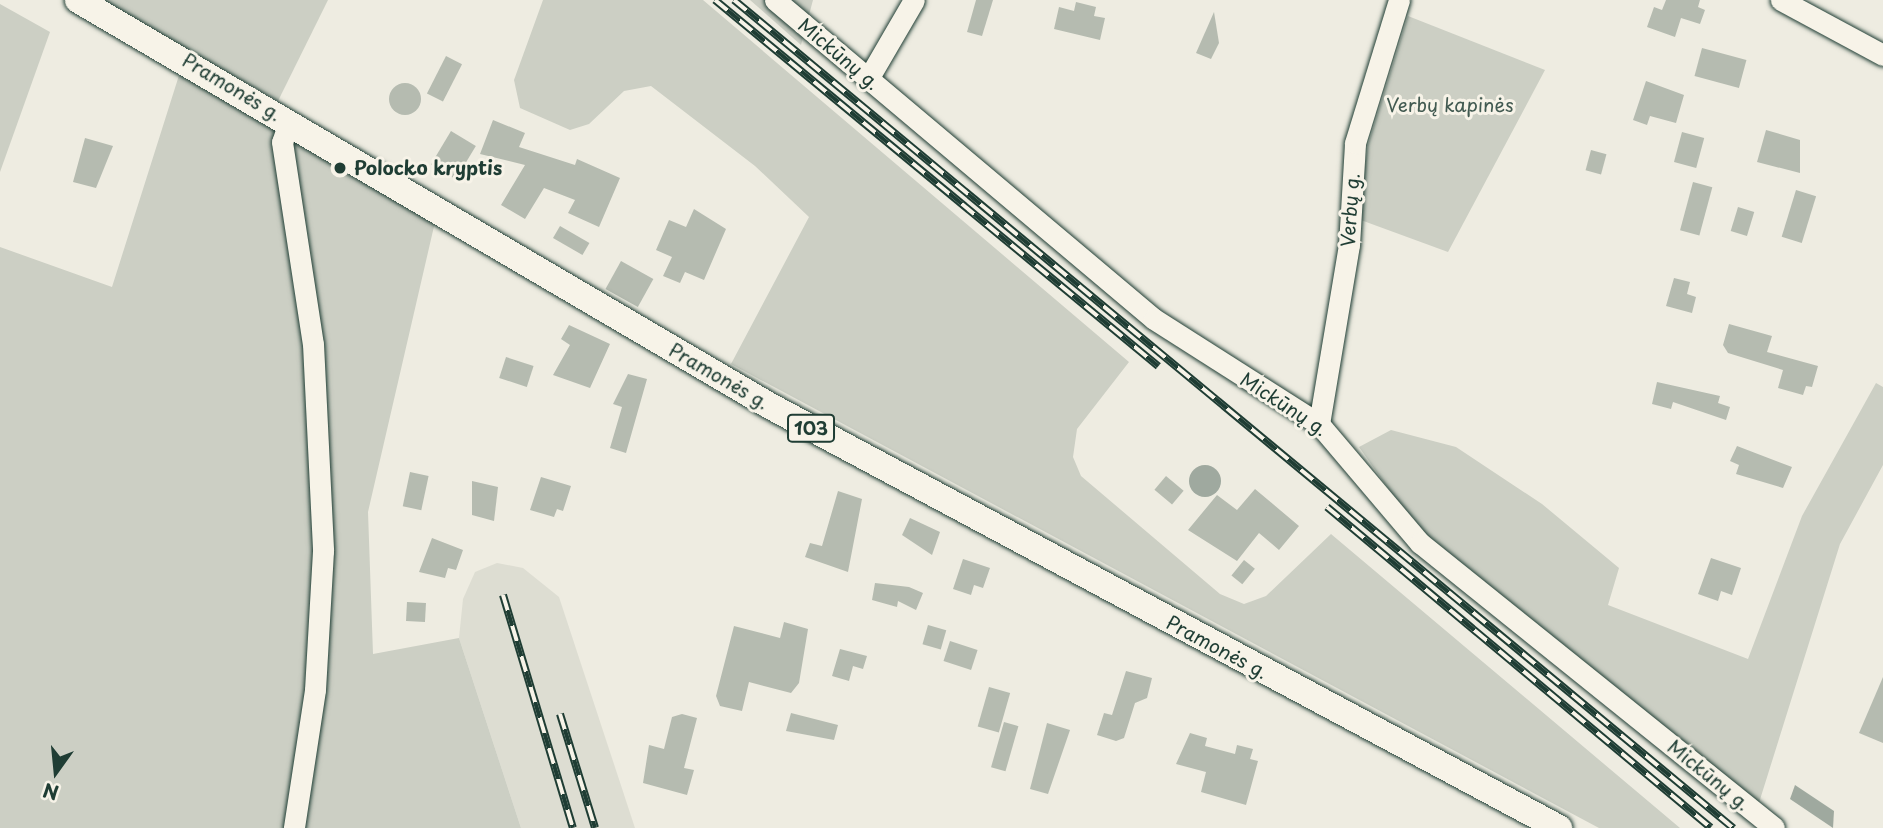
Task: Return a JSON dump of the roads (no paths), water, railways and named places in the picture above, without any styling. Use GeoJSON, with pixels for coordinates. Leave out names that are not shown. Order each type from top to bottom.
{"type":"FeatureCollection","features":[{"type":"Feature","properties":{"kind":"main road","name":"Pramonės g."},"geometry":{"type":"LineString","coordinates":[[78,0],[770,406],[1559,828]]}},
{"type":"Feature","properties":{"kind":"street","name":"Mickūnų g."},"geometry":{"type":"LineString","coordinates":[[775,0],[1154,319],[1318,424],[1420,543],[1774,828]]}},
{"type":"Feature","properties":{"kind":"street"},"geometry":{"type":"LineString","coordinates":[[868,79],[914,0]]}},
{"type":"Feature","properties":{"kind":"street","name":"Verbų g."},"geometry":{"type":"LineString","coordinates":[[1318,424],[1349,245],[1355,143],[1399,0]]}},
{"type":"Feature","properties":{"kind":"street"},"geometry":{"type":"LineString","coordinates":[[1781,0],[1883,55]]}},
{"type":"Feature","properties":{"kind":"street"},"geometry":{"type":"LineString","coordinates":[[289,122],[282,142],[313,344],[323,551],[314,690],[294,828]]}},
{"type":"Feature","properties":{"kind":"railway"},"geometry":{"type":"LineString","coordinates":[[715,0],[1158,366]]}},
{"type":"Feature","properties":{"kind":"railway"},"geometry":{"type":"LineString","coordinates":[[734,0],[1733,828]]}},
{"type":"Feature","properties":{"kind":"railway"},"geometry":{"type":"LineString","coordinates":[[1327,507],[1711,828]]}},
{"type":"Feature","properties":{"kind":"railway"},"geometry":{"type":"LineString","coordinates":[[503,595],[573,828]]}},
{"type":"Feature","properties":{"kind":"railway"},"geometry":{"type":"LineString","coordinates":[[560,714],[595,828]]}},
{"type":"Feature","properties":{"kind":"place","name":"Polocko kryptis"},"geometry":{"type":"Point","coordinates":[340,168]}},
{"type":"Feature","properties":{"kind":"park label","name":"Verbų kapinės"},"geometry":{"type":"Point","coordinates":[1450,105]}}]}
